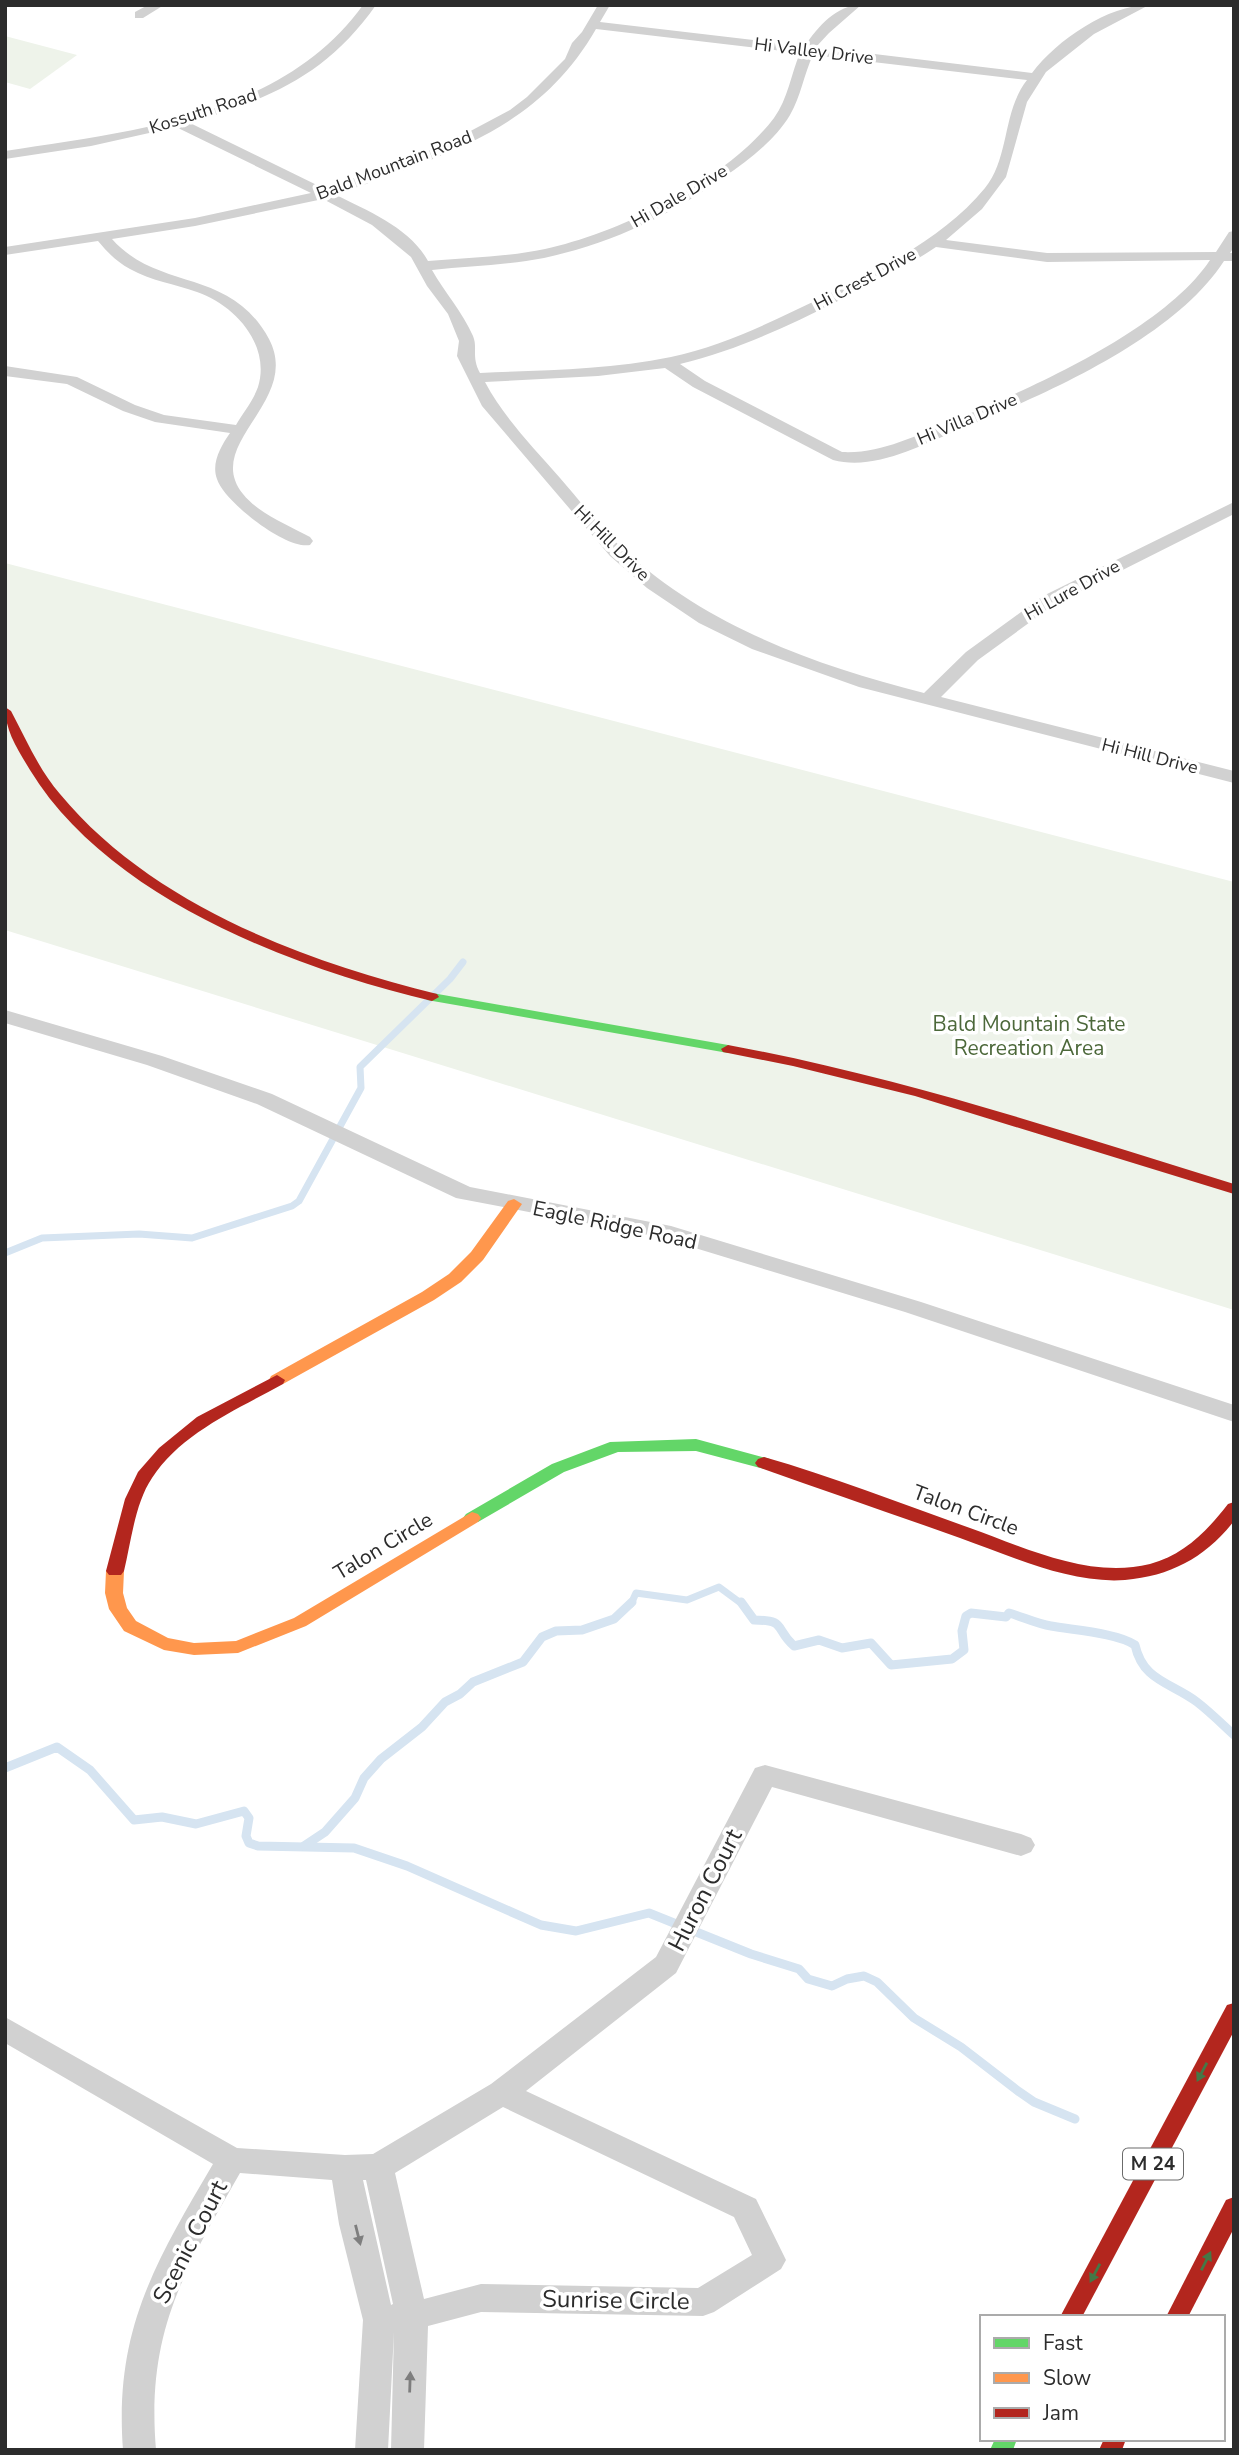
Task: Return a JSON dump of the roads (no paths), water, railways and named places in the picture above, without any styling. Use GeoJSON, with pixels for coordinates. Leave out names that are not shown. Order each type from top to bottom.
{"type":"FeatureCollection","features":[{"type":"Feature","properties":{"kind":"street"},"geometry":{"type":"LineString","coordinates":[[139,15],[158,5]]}},
{"type":"Feature","properties":{"kind":"street","name":"Kossuth Road"},"geometry":{"type":"LineString","coordinates":[[5,155],[84,143],[176,122],[262,93],[292,77],[342,41],[370,5]]}},
{"type":"Feature","properties":{"kind":"street","name":"Bald Mountain Road"},"geometry":{"type":"LineString","coordinates":[[5,251],[103,238],[236,214],[325,194],[453,146],[515,113],[561,71],[604,5]]}},
{"type":"Feature","properties":{"kind":"street","name":"Hi Dale Drive"},"geometry":{"type":"LineString","coordinates":[[423,266],[544,253],[597,238],[656,212],[712,180],[747,155],[780,119],[809,50],[831,22],[855,5]]}},
{"type":"Feature","properties":{"kind":"street","name":"Hi Crest Drive"},"geometry":{"type":"LineString","coordinates":[[475,378],[668,363],[737,341],[792,318],[882,273],[935,242],[968,214],[995,185],[1011,145],[1020,102],[1053,59],[1122,13],[1143,5]]}},
{"type":"Feature","properties":{"kind":"street","name":"Hi Valley Drive"},"geometry":{"type":"LineString","coordinates":[[592,25],[1037,77]]}},
{"type":"Feature","properties":{"kind":"street","name":"Hi Hill Drive"},"geometry":{"type":"LineString","coordinates":[[176,122],[325,194],[377,222],[400,239],[417,255],[434,286],[455,313],[467,341],[465,356],[488,403],[616,552],[653,584],[705,619],[758,645],[813,667],[1234,777]]}},
{"type":"Feature","properties":{"kind":"street","name":"Hi Villa Drive"},"geometry":{"type":"LineString","coordinates":[[668,363],[699,384],[839,457],[857,459],[881,455],[994,410],[1123,342],[1169,310],[1227,257],[1234,235]]}},
{"type":"Feature","properties":{"kind":"street"},"geometry":{"type":"LineString","coordinates":[[103,238],[110,249],[127,262],[224,297],[246,315],[263,342],[269,378],[259,405],[225,450],[223,479],[237,498],[259,516],[304,541]]}},
{"type":"Feature","properties":{"kind":"street"},"geometry":{"type":"LineString","coordinates":[[935,242],[1005,254],[1063,258],[1159,254],[1227,257]]}},
{"type":"Feature","properties":{"kind":"street"},"geometry":{"type":"LineString","coordinates":[[5,372],[71,380],[129,408],[161,419],[240,430]]}},
{"type":"Feature","properties":{"kind":"street","name":"Hi Lure Drive"},"geometry":{"type":"LineString","coordinates":[[928,699],[982,648],[1049,600],[1234,507]]}},
{"type":"Feature","properties":{"kind":"street"},"geometry":{"type":"LineString","coordinates":[[5,711],[28,755],[55,797],[106,849],[171,895],[220,921],[308,960],[394,989],[524,1016],[809,1063],[890,1084],[1234,1189]]}},
{"type":"Feature","properties":{"kind":"street","name":"Eagle Ridge Road"},"geometry":{"type":"LineString","coordinates":[[5,1016],[200,1076],[299,1113],[464,1193],[612,1220],[701,1242],[913,1307],[1234,1414]]}},
{"type":"Feature","properties":{"kind":"street","name":"Talon Circle"},"geometry":{"type":"LineString","coordinates":[[514,1204],[477,1256],[455,1278],[428,1296],[203,1421],[165,1452],[144,1476],[134,1499],[115,1566],[118,1609],[130,1626],[164,1644],[194,1649],[238,1647],[299,1622],[558,1468],[616,1446],[696,1445],[757,1461],[1025,1553],[1078,1569],[1116,1574],[1146,1571],[1192,1555],[1212,1538],[1234,1508]]}},
{"type":"Feature","properties":{"kind":"street","name":"Huron Court"},"geometry":{"type":"LineString","coordinates":[[378,2166],[502,2093],[666,1965],[765,1775],[1021,1845]]}},
{"type":"Feature","properties":{"kind":"street","name":"M 24"},"geometry":{"type":"LineString","coordinates":[[1072,2315],[1234,2011]]}},
{"type":"Feature","properties":{"kind":"street"},"geometry":{"type":"LineString","coordinates":[[5,2029],[232,2160],[345,2168],[378,2166],[412,2316],[407,2450]]}},
{"type":"Feature","properties":{"kind":"street","name":"Sunrise Circle"},"geometry":{"type":"LineString","coordinates":[[379,2320],[412,2316],[481,2298],[703,2302],[770,2260],[745,2208],[502,2093]]}},
{"type":"Feature","properties":{"kind":"street","name":"Scenic Court"},"geometry":{"type":"LineString","coordinates":[[140,2450],[136,2417],[148,2328],[182,2246],[232,2160]]}},
{"type":"Feature","properties":{"kind":"street"},"geometry":{"type":"LineString","coordinates":[[345,2168],[355,2224],[379,2320],[371,2450]]}},
{"type":"Feature","properties":{"kind":"street"},"geometry":{"type":"LineString","coordinates":[[1178,2315],[1234,2206]]}},
{"type":"Feature","properties":{"kind":"waterway"},"geometry":{"type":"LineString","coordinates":[[5,1253],[42,1238],[139,1234],[192,1238],[292,1206],[299,1201],[361,1088],[360,1067],[450,979],[463,962]]}},
{"type":"Feature","properties":{"kind":"waterway"},"geometry":{"type":"LineString","coordinates":[[632,1602],[636,1593],[687,1600],[719,1587],[742,1604]]}},
{"type":"Feature","properties":{"kind":"waterway"},"geometry":{"type":"LineString","coordinates":[[304,1846],[325,1832],[355,1798],[364,1778],[381,1759],[422,1727],[445,1702],[460,1694],[473,1682],[523,1662],[542,1637],[556,1631],[582,1630],[614,1619],[632,1602]]}},
{"type":"Feature","properties":{"kind":"waterway"},"geometry":{"type":"LineString","coordinates":[[741,1602],[754,1620],[776,1623],[794,1646],[819,1640],[842,1648],[871,1643],[891,1665],[952,1659],[964,1650],[962,1631],[966,1616],[971,1613],[1006,1617],[1009,1613],[1046,1625],[1118,1638],[1135,1645],[1139,1657],[1151,1674],[1197,1702],[1234,1735]]}},
{"type":"Feature","properties":{"kind":"waterway"},"geometry":{"type":"LineString","coordinates":[[5,1768],[57,1747],[90,1770],[134,1820],[162,1817],[196,1824],[244,1811],[249,1818],[246,1836],[249,1843],[258,1846],[354,1848],[407,1866],[541,1925],[576,1931],[649,1913],[751,1954],[799,1969],[808,1979],[832,1986],[847,1979],[864,1976],[877,1982],[914,2018],[961,2047],[1034,2102],[1075,2119]]}},
{"type":"Feature","properties":{"kind":"park label","name":"Bald Mountain State Recreation Area"},"geometry":{"type":"Point","coordinates":[1029,1036]}}]}
